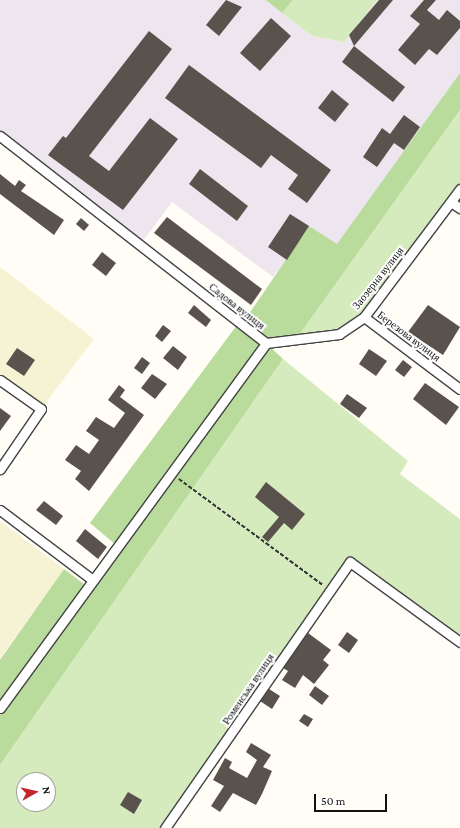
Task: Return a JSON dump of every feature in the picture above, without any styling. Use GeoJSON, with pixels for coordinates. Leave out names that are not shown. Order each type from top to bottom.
{"type":"FeatureCollection","features":[{"type":"Feature","properties":{"kind":"street","name":"Садова вулиця"},"geometry":{"type":"LineString","coordinates":[[0,136],[266,344],[0,708]]}},
{"type":"Feature","properties":{"kind":"street","name":"Заозерна вулиця"},"geometry":{"type":"LineString","coordinates":[[266,344],[339,334],[364,317],[460,190]]}},
{"type":"Feature","properties":{"kind":"street"},"geometry":{"type":"LineString","coordinates":[[451,202],[460,208]]}},
{"type":"Feature","properties":{"kind":"street","name":"Березова вулиця"},"geometry":{"type":"LineString","coordinates":[[364,317],[460,389]]}},
{"type":"Feature","properties":{"kind":"street"},"geometry":{"type":"LineString","coordinates":[[0,380],[41,409],[0,469]]}},
{"type":"Feature","properties":{"kind":"street"},"geometry":{"type":"LineString","coordinates":[[0,510],[93,580]]}},
{"type":"Feature","properties":{"kind":"street","name":"Роменська вулиця"},"geometry":{"type":"LineString","coordinates":[[165,828],[350,562],[460,642]]}},
{"type":"Feature","properties":{"kind":"path"},"geometry":{"type":"LineString","coordinates":[[171,474],[330,590]]}},
{"type":"Feature","properties":{"kind":"shaded area"},"geometry":{"type":"Polygon","coordinates":[[[0,0],[266,0],[312,36],[344,42],[377,0],[460,0],[460,73],[337,245],[287,259],[273,277],[172,202],[140,245],[0,136],[0,0]]]}},
{"type":"Feature","properties":{"kind":"shaded area"},"geometry":{"type":"Polygon","coordinates":[[[0,267],[94,339],[41,409],[0,380],[0,267]]]}},
{"type":"Feature","properties":{"kind":"shaded area"},"geometry":{"type":"Polygon","coordinates":[[[0,521],[64,569],[0,659],[0,521]]]}},
{"type":"Feature","properties":{"kind":"green space"},"geometry":{"type":"Polygon","coordinates":[[[266,0],[293,0],[282,13],[266,0]]]}},
{"type":"Feature","properties":{"kind":"green space"},"geometry":{"type":"Polygon","coordinates":[[[293,0],[377,0],[344,42],[312,36],[282,13],[293,0]]]}},
{"type":"Feature","properties":{"kind":"green space"},"geometry":{"type":"Polygon","coordinates":[[[460,73],[460,110],[294,342],[267,344],[283,359],[0,765],[0,660],[64,569],[88,587],[116,545],[90,523],[237,325],[242,324],[309,226],[337,244],[460,73]]]}},
{"type":"Feature","properties":{"kind":"green space"},"geometry":{"type":"Polygon","coordinates":[[[460,110],[460,189],[364,317],[339,334],[294,342],[460,110]]]}},
{"type":"Feature","properties":{"kind":"green space"},"geometry":{"type":"Polygon","coordinates":[[[283,359],[408,461],[400,474],[460,519],[460,640],[350,562],[163,828],[0,828],[0,765],[283,359]]]}},
{"type":"Feature","properties":{"kind":"building"},"geometry":{"type":"Polygon","coordinates":[[[226,0],[242,7],[219,36],[206,25],[226,0]]]}},
{"type":"Feature","properties":{"kind":"building"},"geometry":{"type":"Polygon","coordinates":[[[379,0],[393,0],[354,46],[349,35],[379,0]]]}},
{"type":"Feature","properties":{"kind":"building"},"geometry":{"type":"Polygon","coordinates":[[[424,0],[436,0],[427,10],[439,20],[447,10],[460,21],[460,28],[437,55],[429,49],[415,65],[398,50],[420,24],[410,16],[424,0]]]}},
{"type":"Feature","properties":{"kind":"building"},"geometry":{"type":"Polygon","coordinates":[[[271,18],[291,36],[260,71],[240,53],[271,18]]]}},
{"type":"Feature","properties":{"kind":"building"},"geometry":{"type":"Polygon","coordinates":[[[149,31],[172,49],[89,156],[109,171],[150,118],[178,139],[123,210],[48,155],[63,136],[66,138],[149,31]]]}},
{"type":"Feature","properties":{"kind":"building"},"geometry":{"type":"Polygon","coordinates":[[[354,46],[405,87],[393,102],[342,62],[354,46]]]}},
{"type":"Feature","properties":{"kind":"building"},"geometry":{"type":"Polygon","coordinates":[[[189,65],[331,170],[307,203],[288,189],[298,175],[271,155],[261,168],[165,98],[189,65]]]}},
{"type":"Feature","properties":{"kind":"building"},"geometry":{"type":"Polygon","coordinates":[[[332,90],[349,104],[335,122],[318,108],[332,90]]]}},
{"type":"Feature","properties":{"kind":"building"},"geometry":{"type":"Polygon","coordinates":[[[404,115],[420,127],[404,150],[394,143],[377,167],[363,157],[382,128],[390,134],[404,115]]]}},
{"type":"Feature","properties":{"kind":"building"},"geometry":{"type":"Polygon","coordinates":[[[200,169],[248,206],[237,221],[189,184],[200,169]]]}},
{"type":"Feature","properties":{"kind":"building"},"geometry":{"type":"Polygon","coordinates":[[[0,174],[15,186],[19,180],[26,185],[21,191],[64,220],[54,235],[0,194],[0,174]]]}},
{"type":"Feature","properties":{"kind":"building"},"geometry":{"type":"Polygon","coordinates":[[[290,214],[309,226],[287,260],[268,247],[290,214]]]}},
{"type":"Feature","properties":{"kind":"building"},"geometry":{"type":"Polygon","coordinates":[[[167,217],[262,289],[251,305],[154,233],[167,217]]]}},
{"type":"Feature","properties":{"kind":"building"},"geometry":{"type":"Polygon","coordinates":[[[81,218],[89,225],[84,231],[76,224],[81,218]]]}},
{"type":"Feature","properties":{"kind":"building"},"geometry":{"type":"Polygon","coordinates":[[[102,252],[116,263],[106,276],[92,265],[102,252]]]}},
{"type":"Feature","properties":{"kind":"building"},"geometry":{"type":"Polygon","coordinates":[[[194,305],[211,320],[206,327],[188,313],[194,305]]]}},
{"type":"Feature","properties":{"kind":"building"},"geometry":{"type":"Polygon","coordinates":[[[428,305],[460,327],[443,355],[408,332],[428,305]]]}},
{"type":"Feature","properties":{"kind":"building"},"geometry":{"type":"Polygon","coordinates":[[[163,325],[171,331],[162,342],[155,336],[163,325]]]}},
{"type":"Feature","properties":{"kind":"building"},"geometry":{"type":"Polygon","coordinates":[[[173,346],[187,357],[178,370],[163,358],[173,346]]]}},
{"type":"Feature","properties":{"kind":"building"},"geometry":{"type":"Polygon","coordinates":[[[17,348],[35,360],[24,376],[6,364],[17,348]]]}},
{"type":"Feature","properties":{"kind":"building"},"geometry":{"type":"Polygon","coordinates":[[[369,349],[387,361],[376,376],[359,364],[369,349]]]}},
{"type":"Feature","properties":{"kind":"building"},"geometry":{"type":"Polygon","coordinates":[[[142,357],[150,363],[142,374],[134,368],[142,357]]]}},
{"type":"Feature","properties":{"kind":"building"},"geometry":{"type":"Polygon","coordinates":[[[403,360],[412,367],[404,377],[395,370],[403,360]]]}},
{"type":"Feature","properties":{"kind":"building"},"geometry":{"type":"Polygon","coordinates":[[[152,374],[167,384],[155,399],[141,388],[152,374]]]}},
{"type":"Feature","properties":{"kind":"building"},"geometry":{"type":"Polygon","coordinates":[[[425,383],[459,407],[446,425],[413,399],[425,383]]]}},
{"type":"Feature","properties":{"kind":"building"},"geometry":{"type":"Polygon","coordinates":[[[119,385],[125,390],[120,397],[144,415],[89,491],[75,479],[81,471],[65,460],[76,445],[89,454],[99,440],[86,431],[96,417],[114,428],[125,413],[108,400],[119,385]]]}},
{"type":"Feature","properties":{"kind":"building"},"geometry":{"type":"Polygon","coordinates":[[[347,394],[367,408],[359,418],[340,404],[347,394]]]}},
{"type":"Feature","properties":{"kind":"building"},"geometry":{"type":"Polygon","coordinates":[[[0,408],[11,416],[0,431],[0,408]]]}},
{"type":"Feature","properties":{"kind":"building"},"geometry":{"type":"Polygon","coordinates":[[[266,482],[305,514],[292,530],[284,523],[268,542],[262,537],[279,517],[255,497],[266,482]]]}},
{"type":"Feature","properties":{"kind":"building"},"geometry":{"type":"Polygon","coordinates":[[[44,501],[63,516],[56,525],[36,510],[44,501]]]}},
{"type":"Feature","properties":{"kind":"building"},"geometry":{"type":"Polygon","coordinates":[[[85,529],[107,547],[98,559],[76,541],[85,529]]]}},
{"type":"Feature","properties":{"kind":"building"},"geometry":{"type":"Polygon","coordinates":[[[347,632],[358,640],[349,653],[338,645],[347,632]]]}},
{"type":"Feature","properties":{"kind":"building"},"geometry":{"type":"Polygon","coordinates":[[[308,633],[331,650],[323,660],[329,665],[314,684],[303,675],[295,688],[282,680],[288,671],[283,668],[308,633]]]}},
{"type":"Feature","properties":{"kind":"building"},"geometry":{"type":"Polygon","coordinates":[[[315,686],[329,696],[322,705],[309,695],[315,686]]]}},
{"type":"Feature","properties":{"kind":"building"},"geometry":{"type":"Polygon","coordinates":[[[269,689],[280,696],[272,709],[260,701],[269,689]]]}},
{"type":"Feature","properties":{"kind":"building"},"geometry":{"type":"Polygon","coordinates":[[[304,714],[313,719],[308,727],[299,721],[304,714]]]}},
{"type":"Feature","properties":{"kind":"building"},"geometry":{"type":"Polygon","coordinates":[[[251,743],[271,755],[263,767],[272,771],[262,794],[256,805],[233,793],[220,812],[211,806],[224,786],[213,780],[225,758],[232,762],[229,768],[247,778],[257,760],[246,752],[251,743]]]}},
{"type":"Feature","properties":{"kind":"building"},"geometry":{"type":"Polygon","coordinates":[[[128,792],[142,800],[134,814],[120,805],[128,792]]]}}]}
